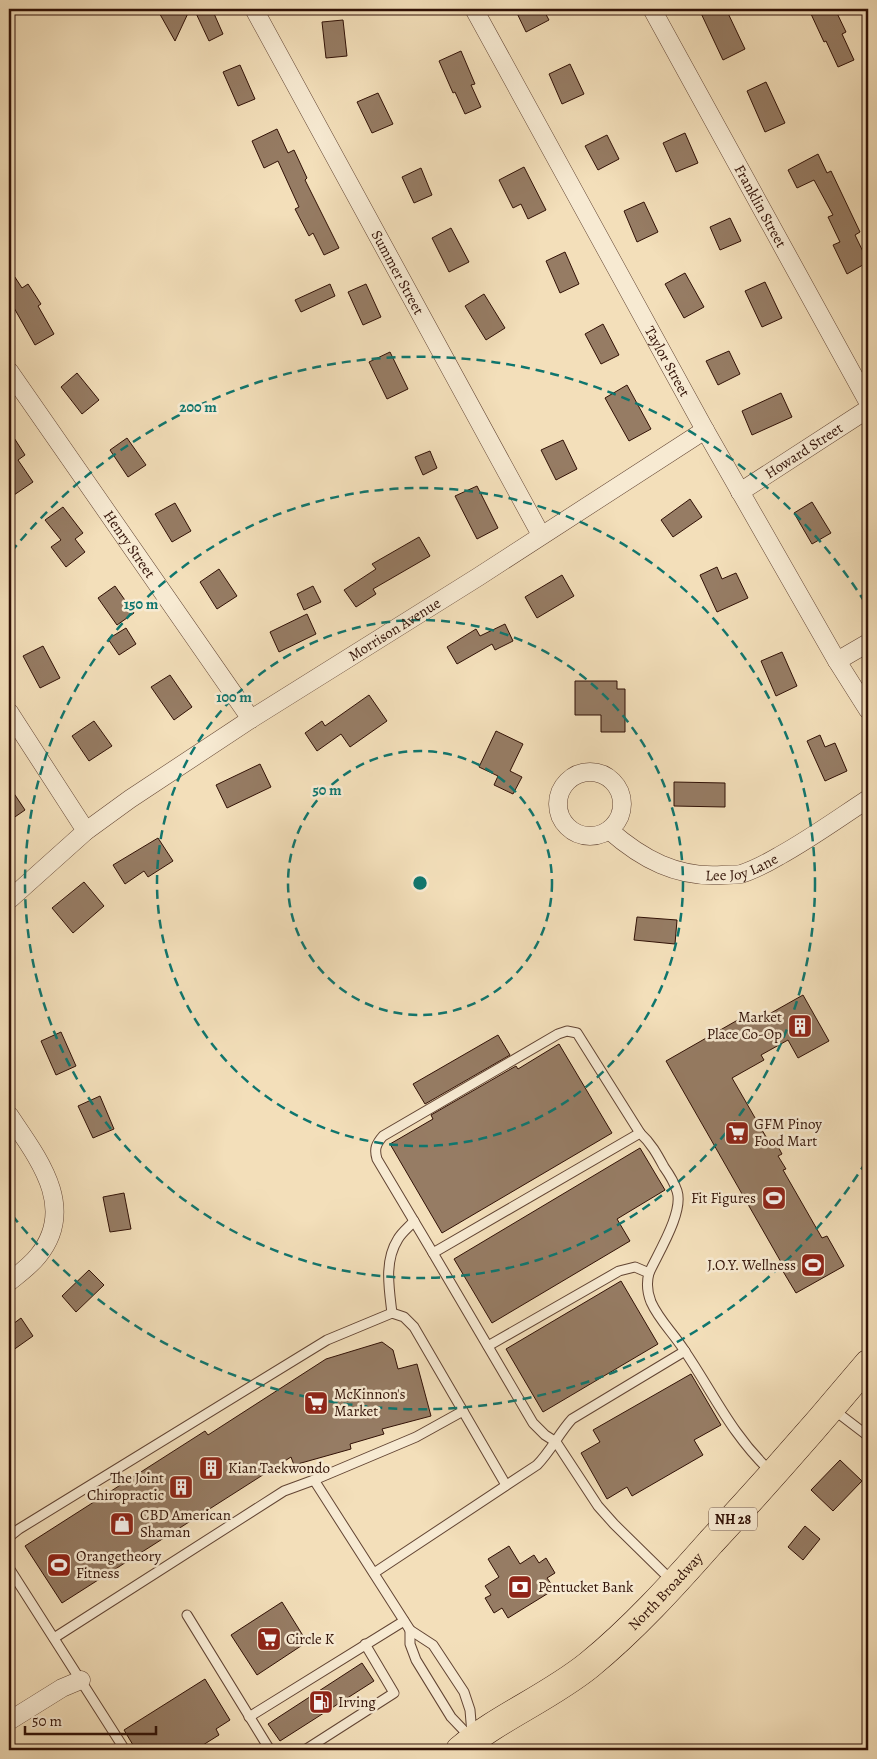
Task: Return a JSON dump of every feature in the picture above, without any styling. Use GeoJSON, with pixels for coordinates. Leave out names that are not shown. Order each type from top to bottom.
{"type":"FeatureCollection","features":[{"type":"Feature","properties":{"kind":"main road","name":"North Broadway"},"geometry":{"type":"LineString","coordinates":[[438,1750],[469,1747],[555,1690],[618,1639],[674,1583],[774,1474],[868,1364]]}},
{"type":"Feature","properties":{"kind":"street","name":"Summer Street"},"geometry":{"type":"LineString","coordinates":[[254,9],[541,535]]}},
{"type":"Feature","properties":{"kind":"street","name":"Taylor Street"},"geometry":{"type":"LineString","coordinates":[[474,9],[705,430],[837,661],[868,710]]}},
{"type":"Feature","properties":{"kind":"street","name":"Franklin Street"},"geometry":{"type":"LineString","coordinates":[[652,9],[868,402]]}},
{"type":"Feature","properties":{"kind":"street","name":"Henry Street"},"geometry":{"type":"LineString","coordinates":[[9,371],[250,719]]}},
{"type":"Feature","properties":{"kind":"street","name":"Howard Street"},"geometry":{"type":"LineString","coordinates":[[740,492],[868,409]]}},
{"type":"Feature","properties":{"kind":"street","name":"Morrison Avenue"},"geometry":{"type":"LineString","coordinates":[[9,900],[86,831],[130,799],[250,719],[705,430]]}},
{"type":"Feature","properties":{"kind":"street"},"geometry":{"type":"LineString","coordinates":[[837,661],[868,643]]}},
{"type":"Feature","properties":{"kind":"street"},"geometry":{"type":"LineString","coordinates":[[9,712],[86,831]]}},
{"type":"Feature","properties":{"kind":"street","name":"Lee Joy Lane"},"geometry":{"type":"LineString","coordinates":[[609,830],[645,858],[663,866],[682,872],[707,876],[740,874],[763,865],[797,846],[868,799]]}},
{"type":"Feature","properties":{"kind":"street"},"geometry":{"type":"LineString","coordinates":[[9,1115],[39,1160],[48,1179],[54,1198],[55,1219],[49,1239],[38,1257],[9,1282]]}},
{"type":"Feature","properties":{"kind":"street"},"geometry":{"type":"LineString","coordinates":[[9,1721],[62,1688],[81,1680]]}},
{"type":"Feature","properties":{"kind":"lane"},"geometry":{"type":"LineString","coordinates":[[674,1583],[598,1506],[556,1442],[545,1435],[533,1423],[377,1159],[374,1150],[383,1136],[562,1032],[577,1033],[640,1133],[650,1142],[677,1191],[679,1203],[674,1219],[646,1282],[652,1305],[685,1351],[739,1437],[756,1458],[774,1474]]}},
{"type":"Feature","properties":{"kind":"lane"},"geometry":{"type":"LineString","coordinates":[[434,1253],[640,1133]]}},
{"type":"Feature","properties":{"kind":"lane"},"geometry":{"type":"LineString","coordinates":[[392,1313],[389,1285],[391,1252],[399,1238],[414,1221]]}},
{"type":"Feature","properties":{"kind":"lane"},"geometry":{"type":"LineString","coordinates":[[488,1346],[619,1271],[635,1268],[649,1273]]}},
{"type":"Feature","properties":{"kind":"lane"},"geometry":{"type":"LineString","coordinates":[[9,1537],[19,1528],[327,1340],[392,1313],[404,1317],[414,1327],[506,1485]]}},
{"type":"Feature","properties":{"kind":"lane"},"geometry":{"type":"LineString","coordinates":[[374,1573],[537,1465],[572,1419],[685,1351]]}},
{"type":"Feature","properties":{"kind":"lane"},"geometry":{"type":"LineString","coordinates":[[831,1408],[868,1436]]}},
{"type":"Feature","properties":{"kind":"lane"},"geometry":{"type":"LineString","coordinates":[[54,1638],[284,1491],[416,1437],[463,1411]]}},
{"type":"Feature","properties":{"kind":"lane"},"geometry":{"type":"LineString","coordinates":[[314,1480],[410,1630],[433,1645],[464,1692],[470,1710],[469,1747]]}},
{"type":"Feature","properties":{"kind":"lane"},"geometry":{"type":"LineString","coordinates":[[9,1568],[125,1750]]}},
{"type":"Feature","properties":{"kind":"lane"},"geometry":{"type":"LineString","coordinates":[[186,1615],[270,1750]]}},
{"type":"Feature","properties":{"kind":"lane"},"geometry":{"type":"LineString","coordinates":[[250,1717],[404,1620]]}},
{"type":"Feature","properties":{"kind":"lane"},"geometry":{"type":"LineString","coordinates":[[410,1630],[410,1644],[416,1660],[469,1747]]}},
{"type":"Feature","properties":{"kind":"lane"},"geometry":{"type":"LineString","coordinates":[[305,1750],[394,1693],[365,1644]]}},
{"type":"Feature","properties":{"kind":"building"},"geometry":{"type":"Polygon","coordinates":[[[157,9],[190,9],[175,41],[157,9]]]}},
{"type":"Feature","properties":{"kind":"building"},"geometry":{"type":"Polygon","coordinates":[[[194,9],[212,9],[223,34],[209,41],[194,9]]]}},
{"type":"Feature","properties":{"kind":"building"},"geometry":{"type":"Polygon","coordinates":[[[515,9],[543,9],[549,20],[526,32],[515,9]]]}},
{"type":"Feature","properties":{"kind":"building"},"geometry":{"type":"Polygon","coordinates":[[[699,9],[726,9],[745,49],[723,60],[699,9]]]}},
{"type":"Feature","properties":{"kind":"building"},"geometry":{"type":"Polygon","coordinates":[[[822,9],[835,9],[846,32],[842,34],[854,60],[838,67],[811,14],[822,9]]]}},
{"type":"Feature","properties":{"kind":"building"},"geometry":{"type":"Polygon","coordinates":[[[343,20],[347,56],[326,58],[322,22],[343,20]]]}},
{"type":"Feature","properties":{"kind":"building"},"geometry":{"type":"Polygon","coordinates":[[[461,51],[475,84],[471,85],[481,107],[465,114],[455,92],[453,93],[439,61],[461,51]]]}},
{"type":"Feature","properties":{"kind":"building"},"geometry":{"type":"Polygon","coordinates":[[[570,64],[584,94],[562,104],[549,74],[570,64]]]}},
{"type":"Feature","properties":{"kind":"building"},"geometry":{"type":"Polygon","coordinates":[[[240,65],[255,99],[238,106],[223,72],[240,65]]]}},
{"type":"Feature","properties":{"kind":"building"},"geometry":{"type":"Polygon","coordinates":[[[766,82],[785,123],[765,132],[747,91],[766,82]]]}},
{"type":"Feature","properties":{"kind":"building"},"geometry":{"type":"Polygon","coordinates":[[[378,93],[393,124],[372,133],[357,102],[378,93]]]}},
{"type":"Feature","properties":{"kind":"building"},"geometry":{"type":"Polygon","coordinates":[[[277,129],[288,153],[294,150],[307,178],[305,180],[339,248],[324,255],[313,233],[309,236],[295,209],[299,207],[278,161],[264,168],[252,141],[277,129]]]}},
{"type":"Feature","properties":{"kind":"building"},"geometry":{"type":"Polygon","coordinates":[[[685,133],[698,163],[676,172],[663,143],[685,133]]]}},
{"type":"Feature","properties":{"kind":"building"},"geometry":{"type":"Polygon","coordinates":[[[607,135],[619,159],[598,170],[585,146],[607,135]]]}},
{"type":"Feature","properties":{"kind":"building"},"geometry":{"type":"Polygon","coordinates":[[[818,154],[827,173],[831,171],[860,232],[855,235],[868,262],[847,274],[833,245],[840,242],[828,217],[833,215],[814,180],[797,188],[788,170],[818,154]]]}},
{"type":"Feature","properties":{"kind":"building"},"geometry":{"type":"Polygon","coordinates":[[[524,167],[546,210],[528,219],[521,204],[513,208],[499,180],[524,167]]]}},
{"type":"Feature","properties":{"kind":"building"},"geometry":{"type":"Polygon","coordinates":[[[421,168],[432,195],[414,203],[402,177],[421,168]]]}},
{"type":"Feature","properties":{"kind":"building"},"geometry":{"type":"Polygon","coordinates":[[[644,202],[658,232],[637,242],[624,211],[644,202]]]}},
{"type":"Feature","properties":{"kind":"building"},"geometry":{"type":"Polygon","coordinates":[[[730,218],[741,241],[720,250],[710,227],[730,218]]]}},
{"type":"Feature","properties":{"kind":"building"},"geometry":{"type":"Polygon","coordinates":[[[451,228],[469,262],[449,272],[432,238],[451,228]]]}},
{"type":"Feature","properties":{"kind":"building"},"geometry":{"type":"Polygon","coordinates":[[[565,252],[579,284],[560,293],[546,261],[565,252]]]}},
{"type":"Feature","properties":{"kind":"building"},"geometry":{"type":"Polygon","coordinates":[[[9,268],[22,288],[28,284],[41,304],[38,306],[54,334],[35,345],[9,299],[9,268]]]}},
{"type":"Feature","properties":{"kind":"building"},"geometry":{"type":"Polygon","coordinates":[[[685,273],[704,307],[684,318],[665,284],[685,273]]]}},
{"type":"Feature","properties":{"kind":"building"},"geometry":{"type":"Polygon","coordinates":[[[765,282],[782,318],[762,327],[745,291],[765,282]]]}},
{"type":"Feature","properties":{"kind":"building"},"geometry":{"type":"Polygon","coordinates":[[[330,284],[335,296],[301,312],[295,300],[330,284]]]}},
{"type":"Feature","properties":{"kind":"building"},"geometry":{"type":"Polygon","coordinates":[[[366,284],[381,317],[363,325],[348,292],[366,284]]]}},
{"type":"Feature","properties":{"kind":"building"},"geometry":{"type":"Polygon","coordinates":[[[484,294],[505,328],[486,340],[465,306],[484,294]]]}},
{"type":"Feature","properties":{"kind":"building"},"geometry":{"type":"Polygon","coordinates":[[[603,324],[619,355],[601,364],[585,334],[603,324]]]}},
{"type":"Feature","properties":{"kind":"building"},"geometry":{"type":"Polygon","coordinates":[[[729,351],[740,374],[718,385],[706,361],[729,351]]]}},
{"type":"Feature","properties":{"kind":"building"},"geometry":{"type":"Polygon","coordinates":[[[390,352],[408,389],[387,399],[369,362],[390,352]]]}},
{"type":"Feature","properties":{"kind":"building"},"geometry":{"type":"Polygon","coordinates":[[[77,373],[99,400],[82,414],[61,387],[77,373]]]}},
{"type":"Feature","properties":{"kind":"building"},"geometry":{"type":"Polygon","coordinates":[[[627,385],[651,429],[629,441],[605,398],[627,385]]]}},
{"type":"Feature","properties":{"kind":"building"},"geometry":{"type":"Polygon","coordinates":[[[781,393],[792,417],[752,435],[742,411],[781,393]]]}},
{"type":"Feature","properties":{"kind":"building"},"geometry":{"type":"Polygon","coordinates":[[[9,430],[25,455],[18,460],[33,482],[14,495],[9,486],[9,430]]]}},
{"type":"Feature","properties":{"kind":"building"},"geometry":{"type":"Polygon","coordinates":[[[127,438],[146,465],[128,477],[110,450],[127,438]]]}},
{"type":"Feature","properties":{"kind":"building"},"geometry":{"type":"Polygon","coordinates":[[[563,440],[577,469],[556,480],[541,450],[563,440]]]}},
{"type":"Feature","properties":{"kind":"building"},"geometry":{"type":"Polygon","coordinates":[[[430,451],[437,468],[423,475],[415,457],[430,451]]]}},
{"type":"Feature","properties":{"kind":"building"},"geometry":{"type":"Polygon","coordinates":[[[477,486],[498,528],[477,539],[455,496],[477,486]]]}},
{"type":"Feature","properties":{"kind":"building"},"geometry":{"type":"Polygon","coordinates":[[[690,499],[702,517],[673,537],[661,520],[690,499]]]}},
{"type":"Feature","properties":{"kind":"building"},"geometry":{"type":"Polygon","coordinates":[[[812,502],[831,533],[812,544],[794,513],[812,502]]]}},
{"type":"Feature","properties":{"kind":"building"},"geometry":{"type":"Polygon","coordinates":[[[175,503],[191,531],[172,542],[155,514],[175,503]]]}},
{"type":"Feature","properties":{"kind":"building"},"geometry":{"type":"Polygon","coordinates":[[[63,507],[83,533],[75,539],[85,552],[66,567],[51,547],[61,540],[45,520],[63,507]]]}},
{"type":"Feature","properties":{"kind":"building"},"geometry":{"type":"Polygon","coordinates":[[[419,537],[430,556],[373,589],[376,594],[356,607],[344,590],[376,569],[372,564],[419,537]]]}},
{"type":"Feature","properties":{"kind":"building"},"geometry":{"type":"Polygon","coordinates":[[[717,567],[722,579],[736,573],[748,598],[717,612],[700,575],[717,567]]]}},
{"type":"Feature","properties":{"kind":"building"},"geometry":{"type":"Polygon","coordinates":[[[219,569],[237,596],[217,609],[200,582],[219,569]]]}},
{"type":"Feature","properties":{"kind":"building"},"geometry":{"type":"Polygon","coordinates":[[[562,575],[574,596],[537,618],[525,597],[562,575]]]}},
{"type":"Feature","properties":{"kind":"building"},"geometry":{"type":"Polygon","coordinates":[[[115,586],[134,613],[117,625],[98,598],[115,586]]]}},
{"type":"Feature","properties":{"kind":"building"},"geometry":{"type":"Polygon","coordinates":[[[313,586],[321,602],[304,610],[297,594],[313,586]]]}},
{"type":"Feature","properties":{"kind":"building"},"geometry":{"type":"Polygon","coordinates":[[[307,614],[316,634],[279,652],[270,632],[307,614]]]}},
{"type":"Feature","properties":{"kind":"building"},"geometry":{"type":"Polygon","coordinates":[[[505,624],[513,641],[495,650],[492,644],[457,664],[447,647],[476,629],[480,636],[505,624]]]}},
{"type":"Feature","properties":{"kind":"building"},"geometry":{"type":"Polygon","coordinates":[[[126,628],[136,644],[119,655],[108,639],[126,628]]]}},
{"type":"Feature","properties":{"kind":"building"},"geometry":{"type":"Polygon","coordinates":[[[43,646],[60,678],[40,688],[23,656],[43,646]]]}},
{"type":"Feature","properties":{"kind":"building"},"geometry":{"type":"Polygon","coordinates":[[[782,652],[797,686],[776,696],[761,661],[782,652]]]}},
{"type":"Feature","properties":{"kind":"building"},"geometry":{"type":"Polygon","coordinates":[[[170,675],[192,707],[174,720],[151,687],[170,675]]]}},
{"type":"Feature","properties":{"kind":"building"},"geometry":{"type":"Polygon","coordinates":[[[575,681],[617,681],[617,689],[625,689],[625,732],[601,732],[601,715],[575,715],[575,681]]]}},
{"type":"Feature","properties":{"kind":"building"},"geometry":{"type":"Polygon","coordinates":[[[369,695],[387,721],[350,747],[341,734],[317,751],[305,733],[322,721],[325,726],[369,695]]]}},
{"type":"Feature","properties":{"kind":"building"},"geometry":{"type":"Polygon","coordinates":[[[94,721],[112,746],[89,761],[72,736],[94,721]]]}},
{"type":"Feature","properties":{"kind":"building"},"geometry":{"type":"Polygon","coordinates":[[[496,731],[523,744],[510,771],[522,777],[513,794],[494,785],[498,776],[479,767],[496,731]]]}},
{"type":"Feature","properties":{"kind":"building"},"geometry":{"type":"Polygon","coordinates":[[[820,735],[825,747],[835,743],[847,771],[825,781],[807,741],[820,735]]]}},
{"type":"Feature","properties":{"kind":"building"},"geometry":{"type":"Polygon","coordinates":[[[260,764],[271,787],[227,808],[216,785],[260,764]]]}},
{"type":"Feature","properties":{"kind":"building"},"geometry":{"type":"Polygon","coordinates":[[[674,782],[725,783],[725,807],[674,806],[674,782]]]}},
{"type":"Feature","properties":{"kind":"building"},"geometry":{"type":"Polygon","coordinates":[[[9,786],[25,810],[9,821],[9,786]]]}},
{"type":"Feature","properties":{"kind":"building"},"geometry":{"type":"Polygon","coordinates":[[[158,838],[173,861],[148,877],[144,871],[125,884],[113,865],[158,838]]]}},
{"type":"Feature","properties":{"kind":"building"},"geometry":{"type":"Polygon","coordinates":[[[84,882],[104,906],[73,933],[52,908],[84,882]]]}},
{"type":"Feature","properties":{"kind":"building"},"geometry":{"type":"Polygon","coordinates":[[[637,917],[677,920],[675,944],[634,940],[637,917]]]}},
{"type":"Feature","properties":{"kind":"building"},"geometry":{"type":"Polygon","coordinates":[[[803,995],[829,1041],[798,1058],[788,1040],[761,1055],[764,1060],[732,1078],[769,1142],[774,1139],[782,1154],[778,1156],[786,1169],[783,1170],[822,1238],[827,1236],[844,1266],[796,1293],[778,1263],[781,1262],[666,1061],[750,1013],[755,1022],[803,995]]]}},
{"type":"Feature","properties":{"kind":"building"},"geometry":{"type":"Polygon","coordinates":[[[61,1032],[76,1066],[56,1075],[41,1041],[61,1032]]]}},
{"type":"Feature","properties":{"kind":"building"},"geometry":{"type":"Polygon","coordinates":[[[498,1035],[510,1055],[425,1104],[413,1084],[498,1035]]]}},
{"type":"Feature","properties":{"kind":"building"},"geometry":{"type":"Polygon","coordinates":[[[559,1044],[612,1133],[442,1233],[390,1144],[433,1119],[431,1115],[516,1066],[518,1069],[559,1044]]]}},
{"type":"Feature","properties":{"kind":"building"},"geometry":{"type":"Polygon","coordinates":[[[100,1096],[114,1129],[93,1138],[78,1106],[100,1096]]]}},
{"type":"Feature","properties":{"kind":"building"},"geometry":{"type":"Polygon","coordinates":[[[640,1148],[665,1190],[617,1219],[630,1241],[492,1323],[454,1259],[640,1148]]]}},
{"type":"Feature","properties":{"kind":"building"},"geometry":{"type":"Polygon","coordinates":[[[124,1193],[131,1229],[110,1232],[103,1197],[124,1193]]]}},
{"type":"Feature","properties":{"kind":"building"},"geometry":{"type":"Polygon","coordinates":[[[89,1270],[104,1285],[76,1312],[62,1296],[89,1270]]]}},
{"type":"Feature","properties":{"kind":"building"},"geometry":{"type":"Polygon","coordinates":[[[621,1281],[658,1344],[543,1412],[506,1349],[621,1281]]]}},
{"type":"Feature","properties":{"kind":"building"},"geometry":{"type":"Polygon","coordinates":[[[21,1318],[33,1336],[9,1353],[9,1327],[21,1318]]]}},
{"type":"Feature","properties":{"kind":"building"},"geometry":{"type":"Polygon","coordinates":[[[382,1342],[393,1350],[398,1369],[417,1364],[431,1416],[382,1429],[384,1434],[350,1444],[351,1449],[294,1465],[291,1457],[62,1603],[25,1546],[205,1431],[208,1435],[326,1359],[382,1342]]]}},
{"type":"Feature","properties":{"kind":"building"},"geometry":{"type":"Polygon","coordinates":[[[691,1374],[721,1425],[694,1440],[703,1455],[632,1496],[627,1487],[607,1499],[581,1453],[600,1442],[593,1430],[691,1374]]]}},
{"type":"Feature","properties":{"kind":"building"},"geometry":{"type":"Polygon","coordinates":[[[840,1460],[862,1481],[833,1511],[811,1490],[840,1460]]]}},
{"type":"Feature","properties":{"kind":"building"},"geometry":{"type":"Polygon","coordinates":[[[805,1526],[820,1539],[803,1560],[788,1547],[805,1526]]]}},
{"type":"Feature","properties":{"kind":"building","name":"Pentucket Bank"},"geometry":{"type":"Polygon","coordinates":[[[509,1546],[520,1564],[534,1555],[539,1563],[546,1558],[555,1573],[547,1578],[555,1589],[508,1618],[502,1608],[494,1613],[485,1598],[491,1595],[485,1586],[499,1577],[488,1559],[509,1546]]]}},
{"type":"Feature","properties":{"kind":"building","name":"Circle K"},"geometry":{"type":"Polygon","coordinates":[[[282,1602],[307,1642],[257,1675],[231,1635],[282,1602]]]}},
{"type":"Feature","properties":{"kind":"building","name":"Irving"},"geometry":{"type":"Polygon","coordinates":[[[362,1663],[374,1681],[280,1741],[268,1724],[362,1663]]]}},
{"type":"Feature","properties":{"kind":"building"},"geometry":{"type":"Polygon","coordinates":[[[205,1679],[230,1720],[216,1729],[219,1735],[195,1750],[136,1750],[124,1730],[205,1679]]]}},
{"type":"Feature","properties":{"kind":"place","name":"Market Place Co-Op"},"geometry":{"type":"Point","coordinates":[800,1026]}},
{"type":"Feature","properties":{"kind":"place","name":"GFM Pinoy Food Mart"},"geometry":{"type":"Point","coordinates":[737,1133]}},
{"type":"Feature","properties":{"kind":"place","name":"Fit Figures"},"geometry":{"type":"Point","coordinates":[774,1198]}},
{"type":"Feature","properties":{"kind":"place","name":"J.O.Y. Wellness"},"geometry":{"type":"Point","coordinates":[813,1265]}},
{"type":"Feature","properties":{"kind":"place","name":"McKinnon's Market"},"geometry":{"type":"Point","coordinates":[316,1403]}},
{"type":"Feature","properties":{"kind":"place","name":"Kian Taekwondo"},"geometry":{"type":"Point","coordinates":[211,1468]}},
{"type":"Feature","properties":{"kind":"place","name":"The Joint Chiropractic"},"geometry":{"type":"Point","coordinates":[181,1487]}},
{"type":"Feature","properties":{"kind":"place","name":"CBD American Shaman"},"geometry":{"type":"Point","coordinates":[122,1524]}},
{"type":"Feature","properties":{"kind":"place","name":"Orangetheory Fitness"},"geometry":{"type":"Point","coordinates":[59,1565]}},
{"type":"Feature","properties":{"kind":"place","name":"Pentucket Bank"},"geometry":{"type":"Point","coordinates":[520,1587]}},
{"type":"Feature","properties":{"kind":"place","name":"Circle K"},"geometry":{"type":"Point","coordinates":[269,1639]}},
{"type":"Feature","properties":{"kind":"place","name":"Irving"},"geometry":{"type":"Point","coordinates":[321,1702]}}]}
